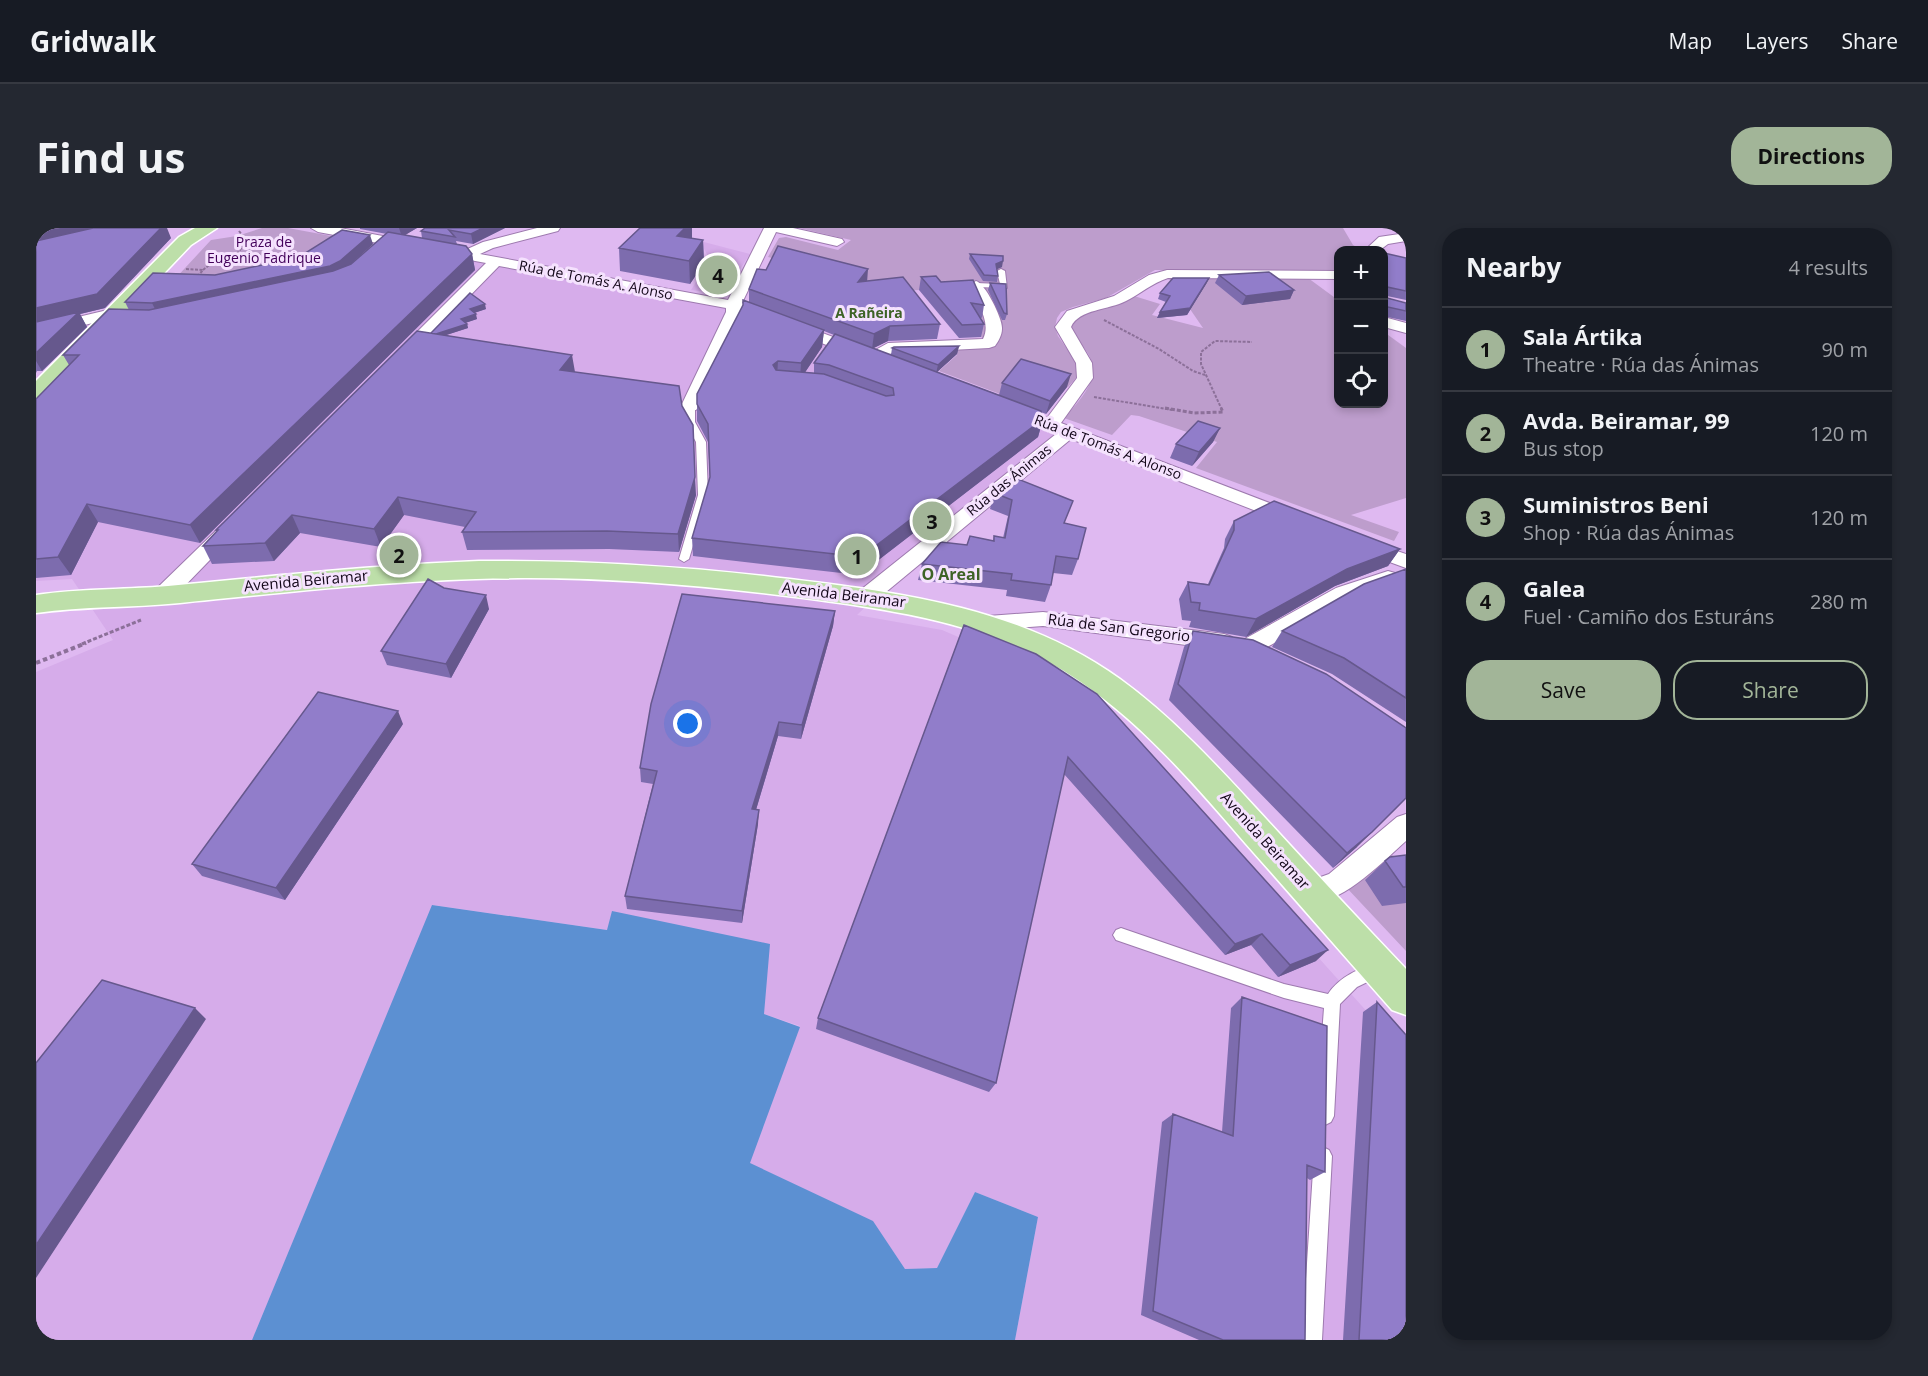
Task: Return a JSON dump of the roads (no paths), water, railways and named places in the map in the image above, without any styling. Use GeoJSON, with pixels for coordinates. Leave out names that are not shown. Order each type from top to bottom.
{"type":"FeatureCollection","features":[{"type":"Feature","properties":{"kind":"main road"},"geometry":{"type":"LineString","coordinates":[[36,394],[118,317],[190,233],[208,228]]}},
{"type":"Feature","properties":{"kind":"main road","name":"Avenida Beiramar"},"geometry":{"type":"LineString","coordinates":[[48,613],[141,608],[164,594],[404,574],[480,570],[576,570],[719,580],[866,597],[931,607],[988,623],[1053,651],[1082,668],[1144,713],[1200,770],[1406,997]]}},
{"type":"Feature","properties":{"kind":"street","name":"Rúa de Tomás A. Alonso"},"geometry":{"type":"LineString","coordinates":[[318,228],[733,305],[832,344],[897,366]]}},
{"type":"Feature","properties":{"kind":"street"},"geometry":{"type":"LineString","coordinates":[[463,255],[553,228]]}},
{"type":"Feature","properties":{"kind":"street"},"geometry":{"type":"LineString","coordinates":[[690,406],[734,312],[733,305],[773,228],[837,242]]}},
{"type":"Feature","properties":{"kind":"street"},"geometry":{"type":"LineString","coordinates":[[375,253],[425,231]]}},
{"type":"Feature","properties":{"kind":"street"},"geometry":{"type":"LineString","coordinates":[[1377,246],[1384,240],[1406,237]]}},
{"type":"Feature","properties":{"kind":"street"},"geometry":{"type":"LineString","coordinates":[[392,366],[492,261],[489,255],[502,242]]}},
{"type":"Feature","properties":{"kind":"street"},"geometry":{"type":"LineString","coordinates":[[1050,424],[1085,378],[1086,370],[1082,358],[1063,327],[1064,322],[1072,314],[1088,307],[1119,299],[1154,278],[1167,274],[1332,275]]}},
{"type":"Feature","properties":{"kind":"street"},"geometry":{"type":"LineString","coordinates":[[875,357],[888,348],[989,343],[995,331],[993,320],[976,285]]}},
{"type":"Feature","properties":{"kind":"street"},"geometry":{"type":"LineString","coordinates":[[36,332],[118,317]]}},
{"type":"Feature","properties":{"kind":"street"},"geometry":{"type":"LineString","coordinates":[[1388,323],[1406,328]]}},
{"type":"Feature","properties":{"kind":"street"},"geometry":{"type":"LineString","coordinates":[[940,328],[955,346]]}},
{"type":"Feature","properties":{"kind":"street","name":"Rúa de Tomás A. Alonso"},"geometry":{"type":"LineString","coordinates":[[995,404],[1313,526]]}},
{"type":"Feature","properties":{"kind":"street","name":"Rúa das Ánimas"},"geometry":{"type":"LineString","coordinates":[[866,597],[1069,432]]}},
{"type":"Feature","properties":{"kind":"street"},"geometry":{"type":"LineString","coordinates":[[164,594],[243,516]]}},
{"type":"Feature","properties":{"kind":"street"},"geometry":{"type":"LineString","coordinates":[[1345,538],[1406,561]]}},
{"type":"Feature","properties":{"kind":"street"},"geometry":{"type":"LineString","coordinates":[[1249,647],[1344,593],[1406,570]]}},
{"type":"Feature","properties":{"kind":"street","name":"Rúa de San Gregorio"},"geometry":{"type":"LineString","coordinates":[[988,623],[1043,619],[1142,630],[1249,647],[1274,659]]}},
{"type":"Feature","properties":{"kind":"street"},"geometry":{"type":"LineString","coordinates":[[1311,892],[1339,882],[1406,825]]}},
{"type":"Feature","properties":{"kind":"lane"},"geometry":{"type":"LineString","coordinates":[[976,285],[1004,286],[1001,271]]}},
{"type":"Feature","properties":{"kind":"lane"},"geometry":{"type":"LineString","coordinates":[[684,559],[703,495],[701,442],[690,422],[690,406]]}},
{"type":"Feature","properties":{"kind":"lane"},"geometry":{"type":"LineString","coordinates":[[1121,935],[1284,991],[1332,1002]]}},
{"type":"Feature","properties":{"kind":"lane"},"geometry":{"type":"LineString","coordinates":[[1312,1340],[1332,1002],[1339,990],[1350,982],[1379,968]]}},
{"type":"Feature","properties":{"kind":"water"},"geometry":{"type":"Polygon","coordinates":[[[432,905],[607,930],[612,911],[770,944],[764,1014],[800,1027],[750,1163],[873,1221],[905,1269],[937,1268],[975,1192],[1038,1217],[1015,1340],[252,1340],[432,905]]]}},
{"type":"Feature","properties":{"kind":"place","name":"Galea"},"geometry":{"type":"Point","coordinates":[718,275]}},
{"type":"Feature","properties":{"kind":"place","name":"Suministros Beni"},"geometry":{"type":"Point","coordinates":[932,521]}},
{"type":"Feature","properties":{"kind":"place","name":"Avda. Beiramar, 99"},"geometry":{"type":"Point","coordinates":[399,555]}},
{"type":"Feature","properties":{"kind":"place","name":"Sala Ártika"},"geometry":{"type":"Point","coordinates":[857,556]}},
{"type":"Feature","properties":{"kind":"district","name":"A Rañeira"},"geometry":{"type":"Point","coordinates":[869,313]}},
{"type":"Feature","properties":{"kind":"district","name":"O Areal"},"geometry":{"type":"Point","coordinates":[951,574]}},
{"type":"Feature","properties":{"kind":"park label","name":"Praza de Eugenio Fadrique"},"geometry":{"type":"Point","coordinates":[264,250]}}]}
